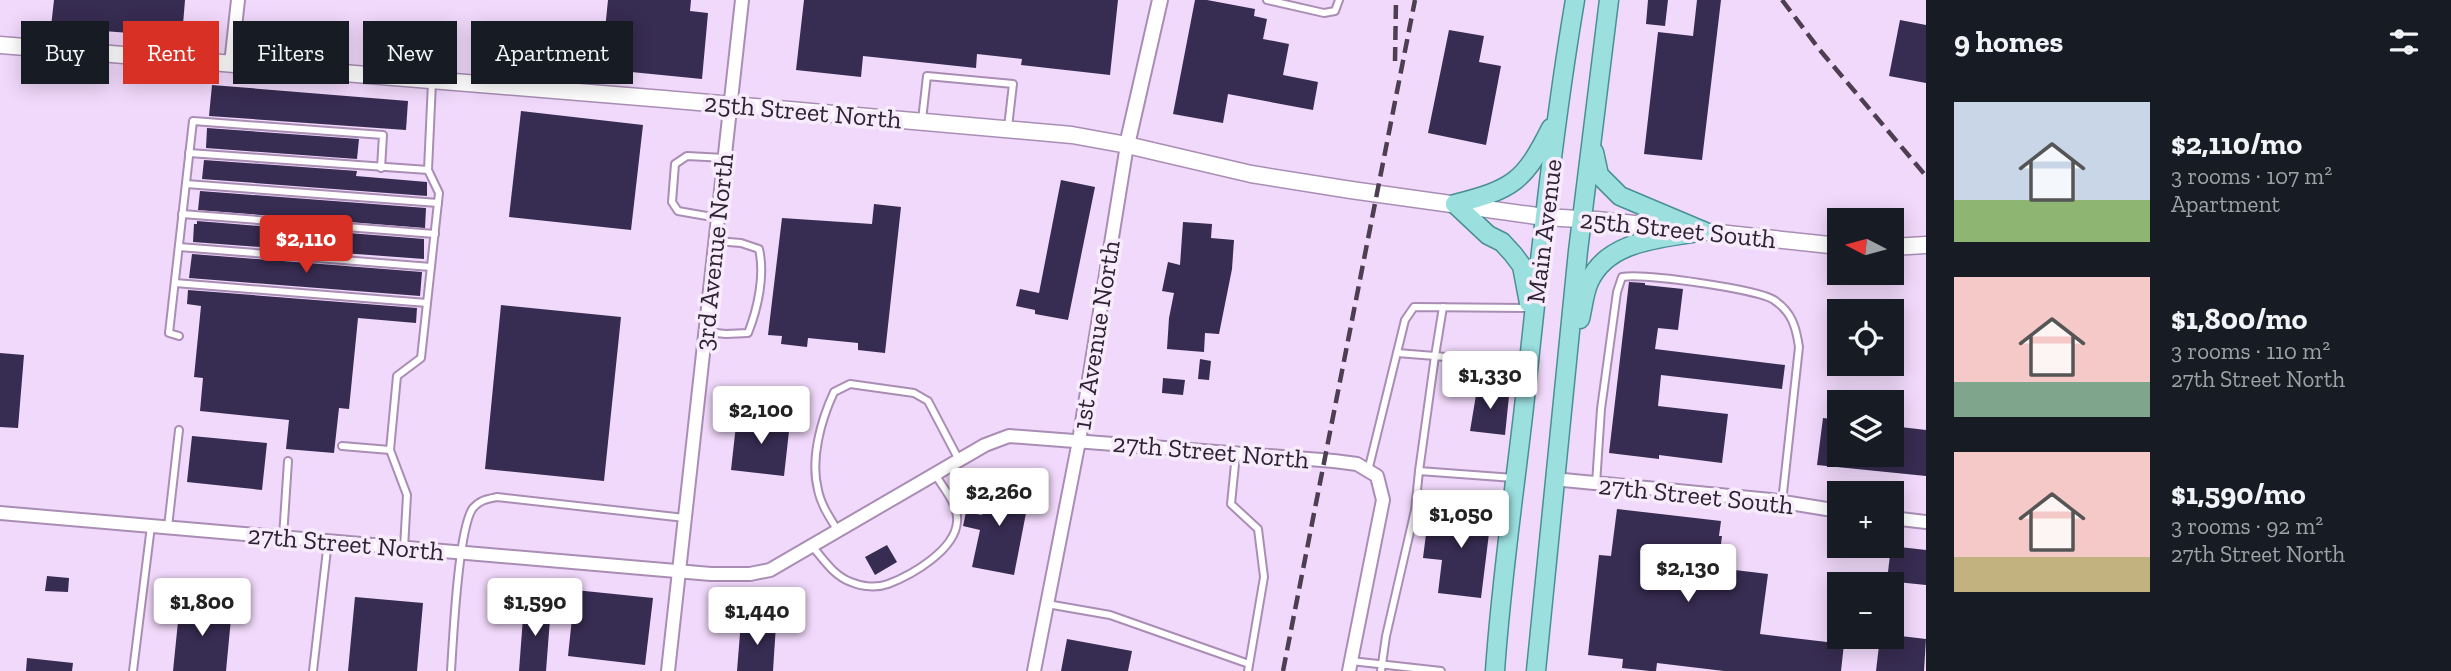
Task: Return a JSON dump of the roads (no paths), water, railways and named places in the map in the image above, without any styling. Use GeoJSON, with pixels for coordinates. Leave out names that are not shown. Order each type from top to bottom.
{"type":"FeatureCollection","features":[{"type":"Feature","properties":{"kind":"main road","name":"Main Avenue"},"geometry":{"type":"LineString","coordinates":[[1495,671],[1503,573],[1545,217],[1575,0]]}},
{"type":"Feature","properties":{"kind":"main road","name":"Main Avenue"},"geometry":{"type":"LineString","coordinates":[[1536,671],[1581,219],[1609,0]]}},
{"type":"Feature","properties":{"kind":"main road","name":"25th Street North"},"geometry":{"type":"LineString","coordinates":[[0,45],[363,74]]}},
{"type":"Feature","properties":{"kind":"main road","name":"25th Street North"},"geometry":{"type":"LineString","coordinates":[[457,82],[1072,135],[1128,145],[1251,174],[1351,190]]}},
{"type":"Feature","properties":{"kind":"main road"},"geometry":{"type":"LineString","coordinates":[[1455,204],[1495,194],[1522,177],[1540,151],[1558,112]]}},
{"type":"Feature","properties":{"kind":"main road"},"geometry":{"type":"LineString","coordinates":[[1591,141],[1599,175],[1620,196],[1703,231]]}},
{"type":"Feature","properties":{"kind":"main road","name":"25th Street South"},"geometry":{"type":"LineString","coordinates":[[1351,190],[1545,217],[1827,245]]}},
{"type":"Feature","properties":{"kind":"main road"},"geometry":{"type":"LineString","coordinates":[[1455,204],[1488,235],[1502,242],[1518,260],[1525,278],[1532,332]]}},
{"type":"Feature","properties":{"kind":"main road"},"geometry":{"type":"LineString","coordinates":[[1563,390],[1588,284],[1602,262],[1613,253],[1630,246],[1703,231]]}},
{"type":"Feature","properties":{"kind":"main road"},"geometry":{"type":"LineString","coordinates":[[1904,246],[1926,245]]}},
{"type":"Feature","properties":{"kind":"street"},"geometry":{"type":"LineString","coordinates":[[232,64],[238,0]]}},
{"type":"Feature","properties":{"kind":"street","name":"3rd Avenue North"},"geometry":{"type":"LineString","coordinates":[[668,671],[742,0]]}},
{"type":"Feature","properties":{"kind":"street","name":"1st Avenue North"},"geometry":{"type":"LineString","coordinates":[[1034,671],[1079,441],[1128,145],[1160,0]]}},
{"type":"Feature","properties":{"kind":"street","name":"27th Street North"},"geometry":{"type":"LineString","coordinates":[[0,513],[679,571],[750,574],[770,570],[985,444],[1009,436],[1236,452],[1357,464],[1368,471]]}},
{"type":"Feature","properties":{"kind":"street"},"geometry":{"type":"LineString","coordinates":[[1350,666],[1383,500],[1377,476],[1368,471]]}},
{"type":"Feature","properties":{"kind":"street","name":"27th Street South"},"geometry":{"type":"LineString","coordinates":[[1553,480],[1782,502],[1827,509]]}},
{"type":"Feature","properties":{"kind":"street"},"geometry":{"type":"LineString","coordinates":[[1904,519],[1926,522]]}},
{"type":"Feature","properties":{"kind":"lane"},"geometry":{"type":"LineString","coordinates":[[1267,0],[1324,13],[1335,11],[1339,0]]}},
{"type":"Feature","properties":{"kind":"lane"},"geometry":{"type":"LineString","coordinates":[[922,122],[927,76],[1013,84],[1007,130]]}},
{"type":"Feature","properties":{"kind":"lane"},"geometry":{"type":"LineString","coordinates":[[404,548],[407,495],[390,450],[397,376],[421,358],[428,303],[439,193],[428,170],[432,84]]}},
{"type":"Feature","properties":{"kind":"lane"},"geometry":{"type":"LineString","coordinates":[[179,336],[169,333],[193,121],[383,135],[381,168]]}},
{"type":"Feature","properties":{"kind":"lane"},"geometry":{"type":"LineString","coordinates":[[189,153],[428,170]]}},
{"type":"Feature","properties":{"kind":"lane"},"geometry":{"type":"LineString","coordinates":[[718,218],[678,211],[672,202],[675,164],[687,156],[725,158]]}},
{"type":"Feature","properties":{"kind":"lane"},"geometry":{"type":"LineString","coordinates":[[186,184],[438,203]]}},
{"type":"Feature","properties":{"kind":"lane"},"geometry":{"type":"LineString","coordinates":[[182,214],[435,234]]}},
{"type":"Feature","properties":{"kind":"lane"},"geometry":{"type":"LineString","coordinates":[[706,332],[748,333],[755,315],[762,262],[759,248],[716,241]]}},
{"type":"Feature","properties":{"kind":"lane"},"geometry":{"type":"LineString","coordinates":[[179,247],[431,267]]}},
{"type":"Feature","properties":{"kind":"lane"},"geometry":{"type":"LineString","coordinates":[[1596,484],[1601,409],[1616,292],[1622,277],[1630,275],[1663,278],[1773,299],[1795,321],[1799,346],[1782,502]]}},
{"type":"Feature","properties":{"kind":"lane"},"geometry":{"type":"LineString","coordinates":[[175,283],[428,303]]}},
{"type":"Feature","properties":{"kind":"lane"},"geometry":{"type":"LineString","coordinates":[[1368,471],[1405,320],[1414,307],[1530,308]]}},
{"type":"Feature","properties":{"kind":"lane"},"geometry":{"type":"LineString","coordinates":[[1382,668],[1386,636],[1413,518],[1443,307]]}},
{"type":"Feature","properties":{"kind":"lane"},"geometry":{"type":"LineString","coordinates":[[1397,353],[1528,365]]}},
{"type":"Feature","properties":{"kind":"lane"},"geometry":{"type":"LineString","coordinates":[[838,531],[817,489],[816,462],[822,417],[834,392],[850,384],[914,393],[928,401],[959,460]]}},
{"type":"Feature","properties":{"kind":"lane"},"geometry":{"type":"LineString","coordinates":[[168,527],[179,430]]}},
{"type":"Feature","properties":{"kind":"lane"},"geometry":{"type":"LineString","coordinates":[[342,446],[390,450]]}},
{"type":"Feature","properties":{"kind":"lane"},"geometry":{"type":"LineString","coordinates":[[1047,604],[1110,615],[1248,668],[1264,577],[1258,529],[1231,504],[1236,452]]}},
{"type":"Feature","properties":{"kind":"lane"},"geometry":{"type":"LineString","coordinates":[[283,537],[288,461]]}},
{"type":"Feature","properties":{"kind":"lane"},"geometry":{"type":"LineString","coordinates":[[1419,471],[1516,478]]}},
{"type":"Feature","properties":{"kind":"lane"},"geometry":{"type":"LineString","coordinates":[[812,546],[835,573],[848,582],[864,586],[886,584],[914,570],[951,542],[957,521],[954,503],[935,474]]}},
{"type":"Feature","properties":{"kind":"lane"},"geometry":{"type":"LineString","coordinates":[[450,671],[464,532],[473,508],[483,499],[497,497],[685,518]]}},
{"type":"Feature","properties":{"kind":"lane"},"geometry":{"type":"LineString","coordinates":[[133,671],[151,526]]}},
{"type":"Feature","properties":{"kind":"lane"},"geometry":{"type":"LineString","coordinates":[[313,671],[328,541]]}},
{"type":"Feature","properties":{"kind":"lane"},"geometry":{"type":"LineString","coordinates":[[1350,666],[1441,671]]}},
{"type":"Feature","properties":{"kind":"railway"},"geometry":{"type":"LineString","coordinates":[[1395,61],[1396,0]]}},
{"type":"Feature","properties":{"kind":"railway"},"geometry":{"type":"LineString","coordinates":[[1283,671],[1415,0]]}},
{"type":"Feature","properties":{"kind":"railway"},"geometry":{"type":"LineString","coordinates":[[1782,0],[1819,49],[1926,176]]}}]}
